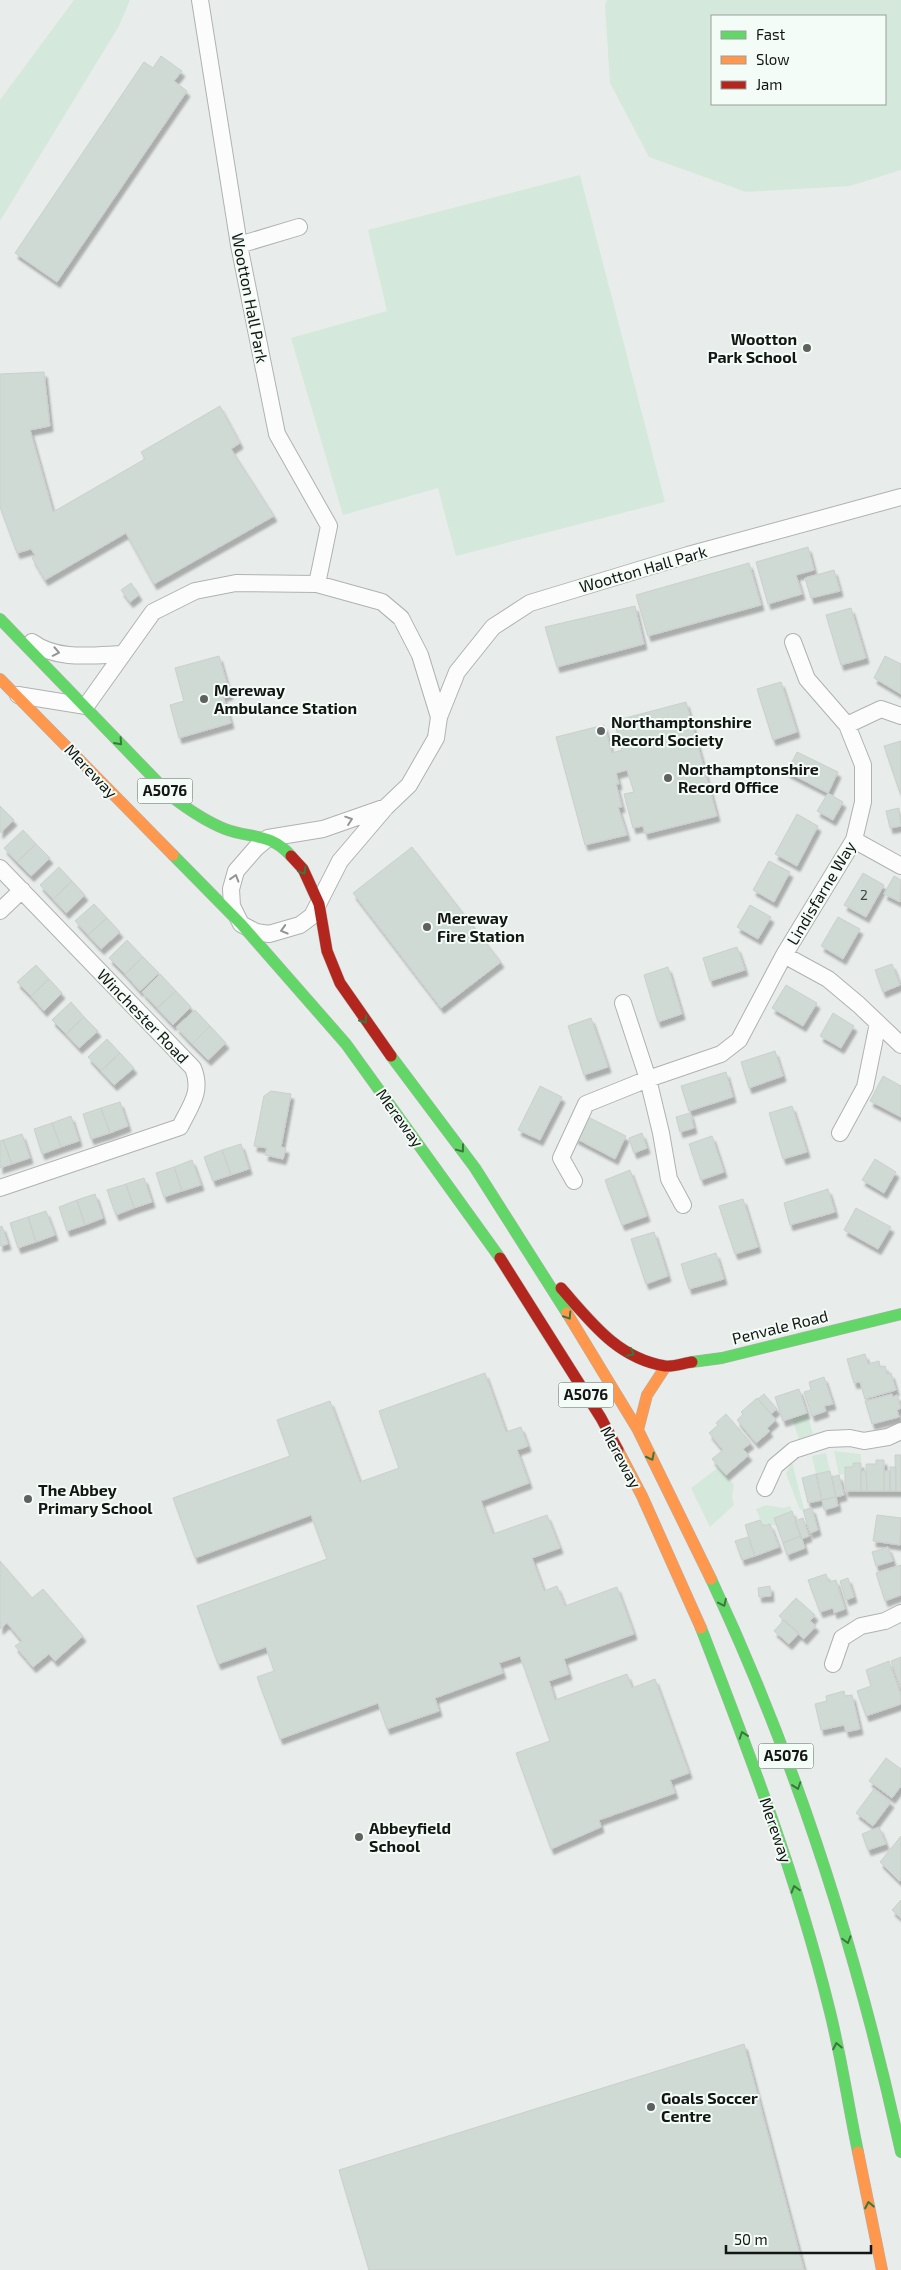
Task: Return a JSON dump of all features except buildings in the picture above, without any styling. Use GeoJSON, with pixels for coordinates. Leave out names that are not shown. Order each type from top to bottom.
{"type":"FeatureCollection","features":[{"type":"Feature","properties":{"kind":"main road","name":"Mereway"},"geometry":{"type":"LineString","coordinates":[[0,619],[172,797],[203,820],[228,830],[268,838],[287,851],[303,869],[319,904],[327,950],[340,983],[370,1028],[475,1168],[611,1383],[638,1430],[685,1522],[734,1627],[781,1741],[832,1887],[884,2069],[901,2152]]}},
{"type":"Feature","properties":{"kind":"main road","name":"Mereway"},"geometry":{"type":"LineString","coordinates":[[0,679],[241,924],[346,1044],[462,1202],[513,1276],[590,1402],[642,1496],[693,1607],[735,1714],[794,1882],[829,2008],[882,2270]]}},
{"type":"Feature","properties":{"kind":"main road"},"geometry":{"type":"LineString","coordinates":[[523,1245],[603,1336],[632,1355],[666,1366],[647,1395],[638,1430]]}},
{"type":"Feature","properties":{"kind":"main road","name":"Penvale Road"},"geometry":{"type":"LineString","coordinates":[[666,1366],[722,1358],[901,1314]]}},
{"type":"Feature","properties":{"kind":"street","name":"Wootton Hall Park"},"geometry":{"type":"LineString","coordinates":[[200,0],[239,245],[277,434],[329,526],[317,584]]}},
{"type":"Feature","properties":{"kind":"street"},"geometry":{"type":"LineString","coordinates":[[239,245],[300,227]]}},
{"type":"Feature","properties":{"kind":"street","name":"Wootton Hall Park"},"geometry":{"type":"LineString","coordinates":[[319,904],[340,861],[386,807],[409,785],[436,738],[439,717],[457,672],[493,627],[530,603],[688,555],[901,497]]}},
{"type":"Feature","properties":{"kind":"street"},"geometry":{"type":"LineString","coordinates":[[16,694],[86,706],[153,612],[195,591],[236,583],[317,584],[382,602],[401,618],[420,654],[439,717]]}},
{"type":"Feature","properties":{"kind":"street"},"geometry":{"type":"LineString","coordinates":[[0,619],[37,646],[51,652],[81,656],[123,654]]}},
{"type":"Feature","properties":{"kind":"street","name":"Lindisfarne Way"},"geometry":{"type":"LineString","coordinates":[[574,1180],[561,1158],[586,1104],[648,1079],[722,1054],[738,1040],[784,955],[854,840],[864,802],[863,765],[847,725],[807,679],[793,642]]}},
{"type":"Feature","properties":{"kind":"street"},"geometry":{"type":"LineString","coordinates":[[847,725],[881,709],[901,716]]}},
{"type":"Feature","properties":{"kind":"street"},"geometry":{"type":"LineString","coordinates":[[319,904],[312,916],[300,925],[269,934],[256,932],[241,924],[232,906],[231,889],[236,871],[249,854],[268,838],[323,828],[386,807]]}},
{"type":"Feature","properties":{"kind":"street"},"geometry":{"type":"LineString","coordinates":[[854,840],[901,866]]}},
{"type":"Feature","properties":{"kind":"street","name":"Winchester Road"},"geometry":{"type":"LineString","coordinates":[[0,868],[193,1068],[198,1081],[196,1095],[180,1127],[0,1188]]}},
{"type":"Feature","properties":{"kind":"street"},"geometry":{"type":"LineString","coordinates":[[0,911],[22,890]]}},
{"type":"Feature","properties":{"kind":"street","name":"Lindisfarne Way"},"geometry":{"type":"LineString","coordinates":[[784,955],[828,980],[901,1045]]}},
{"type":"Feature","properties":{"kind":"street"},"geometry":{"type":"LineString","coordinates":[[623,1003],[648,1079],[661,1133],[669,1179],[683,1205]]}},
{"type":"Feature","properties":{"kind":"street"},"geometry":{"type":"LineString","coordinates":[[840,1132],[865,1087],[878,1023]]}},
{"type":"Feature","properties":{"kind":"street"},"geometry":{"type":"LineString","coordinates":[[765,1488],[776,1466],[794,1450],[828,1439],[850,1438],[864,1441],[888,1437],[901,1431]]}},
{"type":"Feature","properties":{"kind":"street"},"geometry":{"type":"LineString","coordinates":[[833,1664],[842,1638],[861,1626],[886,1621],[901,1613]]}},
{"type":"Feature","properties":{"kind":"green space"},"geometry":{"type":"Polygon","coordinates":[[[74,0],[130,0],[119,26],[0,221],[0,100],[74,0]]]}},
{"type":"Feature","properties":{"kind":"green space"},"geometry":{"type":"Polygon","coordinates":[[[607,0],[901,0],[901,170],[850,186],[746,192],[649,157],[610,83],[605,5],[607,0]]]}},
{"type":"Feature","properties":{"kind":"green space"},"geometry":{"type":"Polygon","coordinates":[[[580,175],[665,502],[456,556],[438,488],[343,515],[291,338],[387,311],[368,230],[580,175]]]}},
{"type":"Feature","properties":{"kind":"green space"},"geometry":{"type":"Polygon","coordinates":[[[807,1413],[813,1434],[799,1439],[792,1418],[807,1413]]]}},
{"type":"Feature","properties":{"kind":"green space"},"geometry":{"type":"Polygon","coordinates":[[[834,1451],[861,1454],[861,1463],[853,1463],[853,1467],[845,1467],[845,1474],[839,1475],[834,1451]]]}},
{"type":"Feature","properties":{"kind":"green space"},"geometry":{"type":"Polygon","coordinates":[[[826,1453],[830,1471],[816,1474],[812,1456],[826,1453]]]}},
{"type":"Feature","properties":{"kind":"green space"},"geometry":{"type":"Polygon","coordinates":[[[792,1462],[804,1509],[800,1510],[786,1474],[792,1462]]]}},
{"type":"Feature","properties":{"kind":"green space"},"geometry":{"type":"Polygon","coordinates":[[[719,1467],[734,1485],[732,1497],[734,1505],[710,1527],[691,1488],[719,1467]]]}},
{"type":"Feature","properties":{"kind":"green space"},"geometry":{"type":"Polygon","coordinates":[[[766,1505],[783,1508],[790,1506],[792,1511],[774,1518],[776,1525],[763,1526],[756,1509],[766,1505]]]}},
{"type":"Feature","properties":{"kind":"traffic: fast"},"geometry":{"type":"LineString","coordinates":[[0,619],[172,797],[191,811],[225,829],[268,840],[283,848],[291,856]]}},
{"type":"Feature","properties":{"kind":"traffic: fast"},"geometry":{"type":"LineString","coordinates":[[173,855],[241,924],[346,1044],[500,1258]]}},
{"type":"Feature","properties":{"kind":"traffic: fast"},"geometry":{"type":"LineString","coordinates":[[391,1056],[475,1168],[567,1313]]}},
{"type":"Feature","properties":{"kind":"traffic: fast"},"geometry":{"type":"LineString","coordinates":[[692,1362],[722,1358],[901,1314]]}},
{"type":"Feature","properties":{"kind":"traffic: fast"},"geometry":{"type":"LineString","coordinates":[[711,1579],[771,1718],[822,1860],[845,1932],[865,2005],[901,2152]]}},
{"type":"Feature","properties":{"kind":"traffic: fast"},"geometry":{"type":"LineString","coordinates":[[701,1628],[754,1768],[802,1911],[833,2026],[858,2152]]}},
{"type":"Feature","properties":{"kind":"traffic: slow"},"geometry":{"type":"LineString","coordinates":[[0,679],[173,855]]}},
{"type":"Feature","properties":{"kind":"traffic: slow"},"geometry":{"type":"LineString","coordinates":[[567,1313],[638,1430],[711,1579]]}},
{"type":"Feature","properties":{"kind":"traffic: slow"},"geometry":{"type":"LineString","coordinates":[[638,1430],[647,1395],[666,1366]]}},
{"type":"Feature","properties":{"kind":"traffic: slow"},"geometry":{"type":"LineString","coordinates":[[618,1450],[642,1496],[701,1628]]}},
{"type":"Feature","properties":{"kind":"traffic: slow"},"geometry":{"type":"LineString","coordinates":[[858,2152],[882,2270]]}},
{"type":"Feature","properties":{"kind":"traffic: jam"},"geometry":{"type":"LineString","coordinates":[[291,856],[303,869],[319,904],[327,951],[340,983],[391,1056]]}},
{"type":"Feature","properties":{"kind":"traffic: jam"},"geometry":{"type":"LineString","coordinates":[[500,1258],[601,1418],[618,1450]]}},
{"type":"Feature","properties":{"kind":"traffic: jam"},"geometry":{"type":"LineString","coordinates":[[561,1288],[594,1326],[619,1347],[633,1355],[648,1362],[665,1366],[692,1362]]}},
{"type":"Feature","properties":{"kind":"place","name":"Wootton Park School"},"geometry":{"type":"Point","coordinates":[807,348]}},
{"type":"Feature","properties":{"kind":"place","name":"Mereway Ambulance Station"},"geometry":{"type":"Point","coordinates":[204,699]}},
{"type":"Feature","properties":{"kind":"place","name":"Northamptonshire Record Society"},"geometry":{"type":"Point","coordinates":[601,731]}},
{"type":"Feature","properties":{"kind":"place","name":"Northamptonshire Record Office"},"geometry":{"type":"Point","coordinates":[668,778]}},
{"type":"Feature","properties":{"kind":"place","name":"Mereway Fire Station"},"geometry":{"type":"Point","coordinates":[427,927]}},
{"type":"Feature","properties":{"kind":"place","name":"The Abbey Primary School"},"geometry":{"type":"Point","coordinates":[28,1499]}},
{"type":"Feature","properties":{"kind":"place","name":"Abbeyfield School"},"geometry":{"type":"Point","coordinates":[359,1837]}},
{"type":"Feature","properties":{"kind":"place","name":"Goals Soccer Centre"},"geometry":{"type":"Point","coordinates":[651,2107]}}]}
